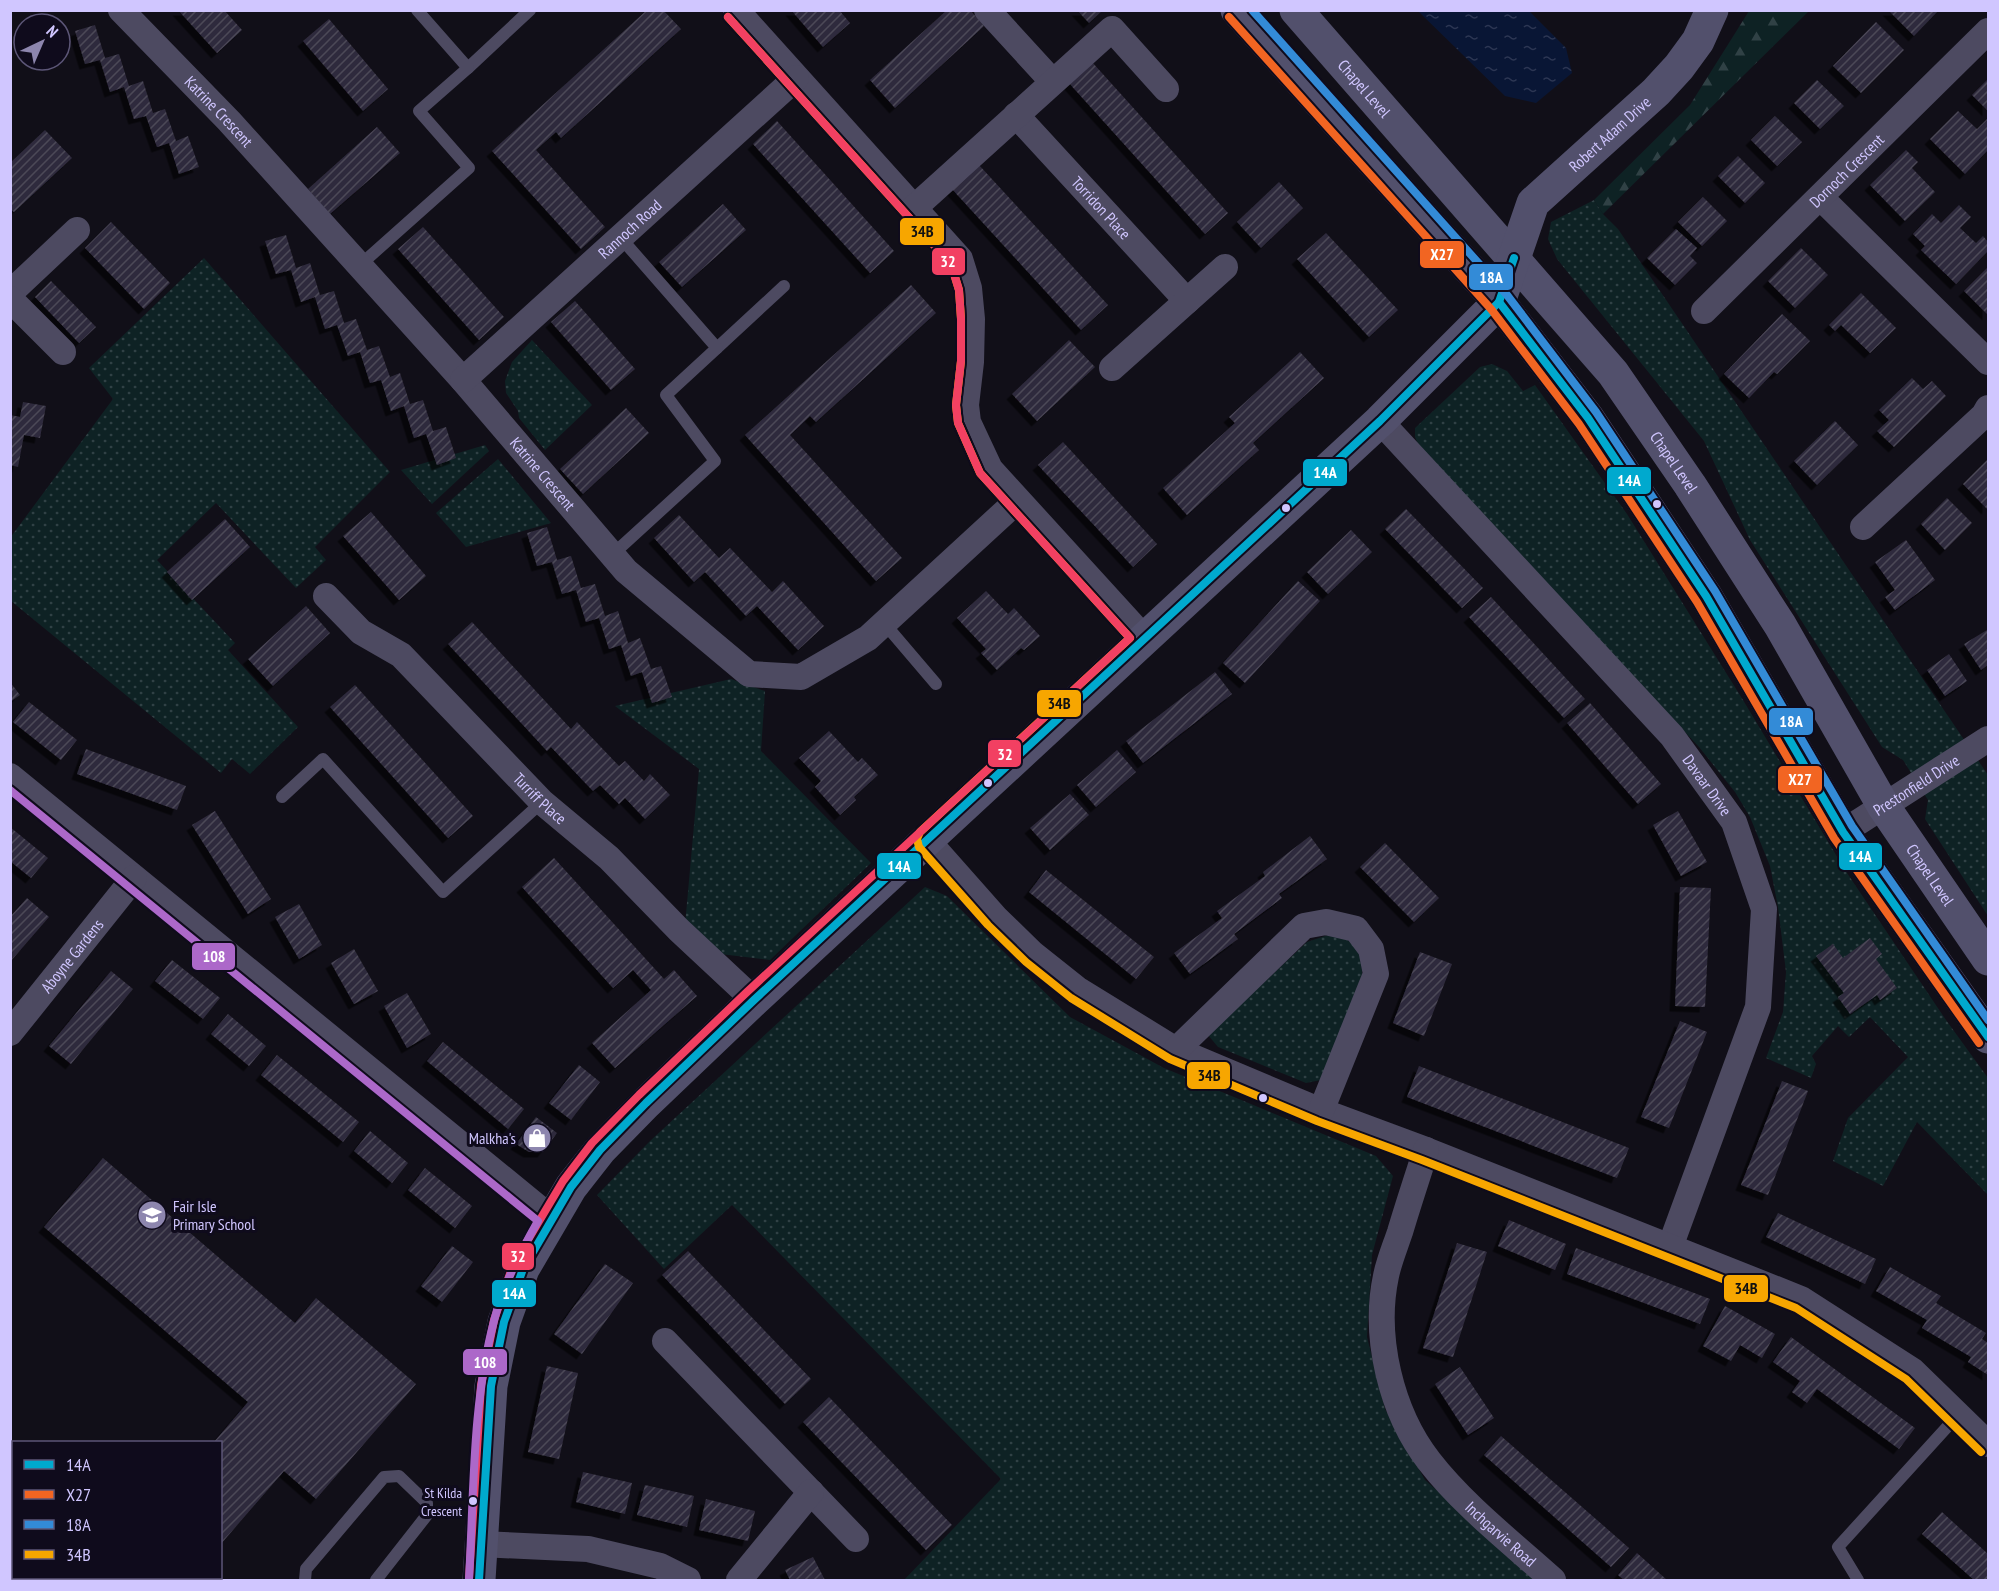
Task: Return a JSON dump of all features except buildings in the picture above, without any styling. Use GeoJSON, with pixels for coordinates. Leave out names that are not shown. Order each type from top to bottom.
{"type":"FeatureCollection","features":[{"type":"Feature","properties":{"kind":"main road"},"geometry":{"type":"LineString","coordinates":[[1237,10],[1499,302],[1588,418],[1706,596],[1843,832],[1989,1036]]}},
{"type":"Feature","properties":{"kind":"main road","name":"Chapel Level"},"geometry":{"type":"LineString","coordinates":[[1296,10],[1613,373],[1690,484],[1780,625],[1884,807],[1989,959]]}},
{"type":"Feature","properties":{"kind":"main road","name":"Robert Adam Drive"},"geometry":{"type":"LineString","coordinates":[[1499,302],[1533,203],[1656,92],[1679,67],[1698,41],[1712,10]]}},
{"type":"Feature","properties":{"kind":"main road"},"geometry":{"type":"LineString","coordinates":[[479,1581],[491,1386],[504,1322],[523,1269],[550,1218],[571,1186],[600,1150],[646,1103],[754,1000],[1380,421],[1499,302]]}},
{"type":"Feature","properties":{"kind":"street"},"geometry":{"type":"LineString","coordinates":[[736,10],[960,259],[969,288],[972,319],[971,362],[966,405],[968,422],[990,469],[1145,639]]}},
{"type":"Feature","properties":{"kind":"street"},"geometry":{"type":"LineString","coordinates":[[987,10],[1052,81]]}},
{"type":"Feature","properties":{"kind":"street","name":"Katrine Crescent"},"geometry":{"type":"LineString","coordinates":[[125,12],[229,121],[463,380],[626,571],[748,674],[801,677],[868,638],[1017,501]]}},
{"type":"Feature","properties":{"kind":"street"},"geometry":{"type":"LineString","coordinates":[[914,207],[1112,29],[1166,89]]}},
{"type":"Feature","properties":{"kind":"street","name":"Dornoch Crescent"},"geometry":{"type":"LineString","coordinates":[[1704,311],[1989,31]]}},
{"type":"Feature","properties":{"kind":"street","name":"Rannoch Road"},"geometry":{"type":"LineString","coordinates":[[463,380],[796,78]]}},
{"type":"Feature","properties":{"kind":"street","name":"Torridon Place"},"geometry":{"type":"LineString","coordinates":[[1017,115],[1187,301]]}},
{"type":"Feature","properties":{"kind":"street"},"geometry":{"type":"LineString","coordinates":[[1820,197],[1989,362]]}},
{"type":"Feature","properties":{"kind":"street"},"geometry":{"type":"LineString","coordinates":[[10,293],[77,230]]}},
{"type":"Feature","properties":{"kind":"street"},"geometry":{"type":"LineString","coordinates":[[1113,368],[1225,267]]}},
{"type":"Feature","properties":{"kind":"street"},"geometry":{"type":"LineString","coordinates":[[10,298],[63,352]]}},
{"type":"Feature","properties":{"kind":"street"},"geometry":{"type":"LineString","coordinates":[[1863,527],[1989,408]]}},
{"type":"Feature","properties":{"kind":"street","name":"Davaar Drive"},"geometry":{"type":"LineString","coordinates":[[1380,421],[1672,736],[1734,822],[1764,909],[1758,1007],[1670,1247]]}},
{"type":"Feature","properties":{"kind":"street","name":"Turriff Place"},"geometry":{"type":"LineString","coordinates":[[326,596],[361,632],[401,655],[542,802],[609,858],[679,930],[754,1000]]}},
{"type":"Feature","properties":{"kind":"street","name":"Prestonfield Drive"},"geometry":{"type":"LineString","coordinates":[[1843,832],[1989,739]]}},
{"type":"Feature","properties":{"kind":"street"},"geometry":{"type":"LineString","coordinates":[[10,776],[550,1218]]}},
{"type":"Feature","properties":{"kind":"street"},"geometry":{"type":"LineString","coordinates":[[927,840],[996,918],[1034,954],[1077,988],[1176,1050],[1321,1111],[1426,1150],[1801,1299],[1913,1371],[1989,1444]]}},
{"type":"Feature","properties":{"kind":"street","name":"Aboyne Gardens"},"geometry":{"type":"LineString","coordinates":[[10,1033],[134,878]]}},
{"type":"Feature","properties":{"kind":"street"},"geometry":{"type":"LineString","coordinates":[[1176,1050],[1304,926],[1326,922],[1356,929],[1371,949],[1376,974],[1321,1111]]}},
{"type":"Feature","properties":{"kind":"street","name":"Inchgarvie Road"},"geometry":{"type":"LineString","coordinates":[[1426,1150],[1386,1275],[1382,1305],[1383,1339],[1390,1381],[1402,1415],[1428,1460],[1489,1523],[1553,1581]]}},
{"type":"Feature","properties":{"kind":"street"},"geometry":{"type":"LineString","coordinates":[[664,1341],[856,1539]]}},
{"type":"Feature","properties":{"kind":"street"},"geometry":{"type":"LineString","coordinates":[[739,1581],[811,1492]]}},
{"type":"Feature","properties":{"kind":"street"},"geometry":{"type":"LineString","coordinates":[[480,1544],[588,1548],[660,1566],[688,1581]]}},
{"type":"Feature","properties":{"kind":"lane"},"geometry":{"type":"LineString","coordinates":[[417,10],[468,68]]}},
{"type":"Feature","properties":{"kind":"lane"},"geometry":{"type":"LineString","coordinates":[[359,266],[469,168],[419,111],[530,10]]}},
{"type":"Feature","properties":{"kind":"lane"},"geometry":{"type":"LineString","coordinates":[[620,237],[717,348]]}},
{"type":"Feature","properties":{"kind":"lane"},"geometry":{"type":"LineString","coordinates":[[612,555],[715,461],[666,395],[784,286]]}},
{"type":"Feature","properties":{"kind":"lane"},"geometry":{"type":"LineString","coordinates":[[884,623],[936,684]]}},
{"type":"Feature","properties":{"kind":"lane"},"geometry":{"type":"LineString","coordinates":[[282,797],[323,759],[443,892],[542,802]]}},
{"type":"Feature","properties":{"kind":"lane"},"geometry":{"type":"LineString","coordinates":[[1858,1581],[1838,1547],[1958,1415]]}},
{"type":"Feature","properties":{"kind":"lane"},"geometry":{"type":"LineString","coordinates":[[306,1581],[306,1569],[384,1477],[399,1476],[427,1503],[427,1515],[376,1581]]}},
{"type":"Feature","properties":{"kind":"green space"},"geometry":{"type":"Polygon","coordinates":[[[1749,11],[1809,11],[1603,214],[1594,200],[1690,105],[1749,11]]]}},
{"type":"Feature","properties":{"kind":"green space"},"geometry":{"type":"Polygon","coordinates":[[[1594,200],[1603,214],[1618,229],[1988,775],[1988,916],[1925,819],[1928,800],[1903,760],[1882,747],[1750,540],[1704,441],[1557,259],[1548,239],[1551,222],[1594,200]]]}},
{"type":"Feature","properties":{"kind":"green space"},"geometry":{"type":"Polygon","coordinates":[[[204,258],[390,472],[315,547],[326,560],[296,588],[216,503],[157,560],[235,643],[228,650],[298,727],[250,774],[232,759],[221,773],[11,601],[10,538],[113,399],[89,368],[204,258]]]}},
{"type":"Feature","properties":{"kind":"green space"},"geometry":{"type":"Polygon","coordinates":[[[532,340],[592,405],[545,450],[519,418],[518,411],[506,393],[505,381],[512,362],[532,340]]]}},
{"type":"Feature","properties":{"kind":"green space"},"geometry":{"type":"Polygon","coordinates":[[[1492,364],[1507,371],[1523,391],[1535,385],[1627,514],[1845,870],[1988,1078],[1988,1195],[1917,1122],[1883,1186],[1833,1161],[1848,1118],[1908,1057],[1870,1017],[1849,1037],[1838,1026],[1812,1056],[1816,1064],[1811,1078],[1766,1058],[1783,1012],[1786,972],[1770,866],[1750,817],[1735,792],[1699,747],[1420,449],[1415,437],[1415,428],[1480,367],[1492,364]]]}},
{"type":"Feature","properties":{"kind":"green space"},"geometry":{"type":"Polygon","coordinates":[[[485,445],[489,451],[432,504],[401,470],[485,445]]]}},
{"type":"Feature","properties":{"kind":"green space"},"geometry":{"type":"Polygon","coordinates":[[[498,459],[551,523],[466,547],[436,513],[498,459]]]}},
{"type":"Feature","properties":{"kind":"green space"},"geometry":{"type":"Polygon","coordinates":[[[731,679],[765,691],[761,751],[871,863],[770,960],[712,953],[685,925],[699,769],[615,706],[731,679]]]}},
{"type":"Feature","properties":{"kind":"green space"},"geometry":{"type":"Polygon","coordinates":[[[925,887],[947,896],[1070,1017],[1164,1068],[1376,1156],[1393,1176],[1372,1255],[1367,1337],[1385,1409],[1425,1480],[1540,1580],[904,1580],[1001,1479],[732,1205],[664,1269],[597,1195],[650,1141],[925,887]]]}},
{"type":"Feature","properties":{"kind":"green space"},"geometry":{"type":"Polygon","coordinates":[[[1328,935],[1337,936],[1355,946],[1362,966],[1362,975],[1321,1080],[1306,1083],[1218,1047],[1208,1035],[1307,942],[1328,935]]]}},
{"type":"Feature","properties":{"kind":"water"},"geometry":{"type":"Polygon","coordinates":[[[1418,11],[1529,11],[1566,48],[1572,73],[1536,103],[1505,96],[1418,11]]]}},
{"type":"Feature","properties":{"kind":"transit line","name":"18A"},"geometry":{"type":"LineString","coordinates":[[1252,10],[1507,295],[1596,412],[1715,591],[1852,826],[1988,1020]]}},
{"type":"Feature","properties":{"kind":"transit line","name":"34B"},"geometry":{"type":"LineString","coordinates":[[728,17],[951,264],[959,290],[961,319],[961,361],[956,405],[958,423],[980,473],[1130,638],[920,832],[917,839],[919,847],[988,925],[1026,962],[1071,998],[1170,1059],[1317,1121],[1422,1160],[1796,1308],[1906,1379],[1981,1452]]}},
{"type":"Feature","properties":{"kind":"transit line","name":"32"},"geometry":{"type":"LineString","coordinates":[[469,1579],[481,1385],[494,1320],[513,1265],[563,1181],[592,1143],[639,1095],[747,992],[1130,638],[980,473],[958,423],[956,405],[961,361],[961,319],[959,290],[951,264],[728,17]]}},
{"type":"Feature","properties":{"kind":"transit line","name":"X27"},"geometry":{"type":"LineString","coordinates":[[1229,17],[1491,309],[1579,424],[1697,602],[1834,838],[1979,1043]]}},
{"type":"Feature","properties":{"kind":"transit line","name":"14A"},"geometry":{"type":"LineString","coordinates":[[479,1580],[491,1386],[504,1322],[523,1269],[571,1187],[600,1150],[754,1000],[1380,421],[1499,302],[1514,258]]}},
{"type":"Feature","properties":{"kind":"transit line","name":"14A"},"geometry":{"type":"LineString","coordinates":[[1499,302],[1588,418],[1706,596],[1843,832],[1988,1037]]}},
{"type":"Feature","properties":{"kind":"transit line","name":"108"},"geometry":{"type":"LineString","coordinates":[[10,790],[538,1221],[507,1282],[487,1352],[475,1449],[469,1579]]}},
{"type":"Feature","properties":{"kind":"place","name":"Malkha's"},"geometry":{"type":"Point","coordinates":[537,1138]}},
{"type":"Feature","properties":{"kind":"place","name":"Fair Isle Primary School"},"geometry":{"type":"Point","coordinates":[152,1215]}},
{"type":"Feature","properties":{"kind":"place","name":"St Kilda Crescent"},"geometry":{"type":"Point","coordinates":[473,1501]}}]}
